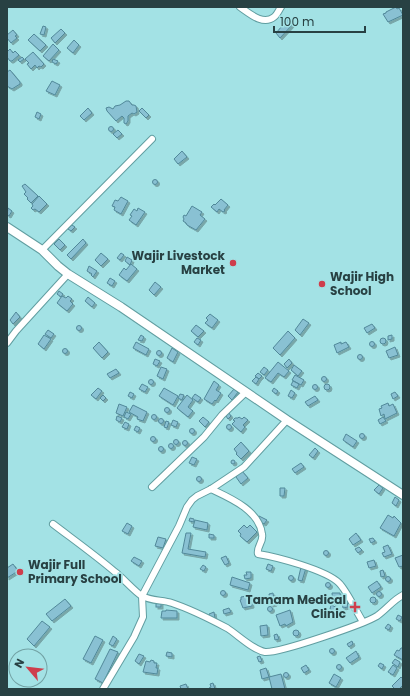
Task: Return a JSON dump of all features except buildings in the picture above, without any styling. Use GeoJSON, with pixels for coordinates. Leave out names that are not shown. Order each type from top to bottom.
{"type":"FeatureCollection","features":[{"type":"Feature","properties":{"kind":"street"},"geometry":{"type":"LineString","coordinates":[[240,7],[260,20],[268,20],[275,17],[281,7]]}},
{"type":"Feature","properties":{"kind":"street"},"geometry":{"type":"LineString","coordinates":[[42,250],[152,139]]}},
{"type":"Feature","properties":{"kind":"street"},"geometry":{"type":"LineString","coordinates":[[7,227],[42,250],[68,274],[122,307],[287,420],[403,495]]}},
{"type":"Feature","properties":{"kind":"street"},"geometry":{"type":"LineString","coordinates":[[7,343],[16,331],[68,274]]}},
{"type":"Feature","properties":{"kind":"street"},"geometry":{"type":"LineString","coordinates":[[152,487],[204,437],[222,415],[246,392]]}},
{"type":"Feature","properties":{"kind":"street"},"geometry":{"type":"LineString","coordinates":[[103,689],[134,638],[143,617],[142,596],[179,526],[187,507],[192,500],[244,467],[287,420]]}},
{"type":"Feature","properties":{"kind":"street"},"geometry":{"type":"LineString","coordinates":[[211,489],[234,500],[249,511],[262,532],[263,540],[258,548],[258,554],[289,561],[330,576],[340,584],[363,622]]}},
{"type":"Feature","properties":{"kind":"street"},"geometry":{"type":"LineString","coordinates":[[53,524],[113,570],[142,596],[172,602],[227,629],[258,650],[266,652],[276,651],[313,640],[363,622],[388,608],[396,599],[403,595]]}},
{"type":"Feature","properties":{"kind":"place","name":"Wajir Livestock Market"},"geometry":{"type":"Point","coordinates":[233,263]}},
{"type":"Feature","properties":{"kind":"place","name":"Wajir High School"},"geometry":{"type":"Point","coordinates":[322,284]}},
{"type":"Feature","properties":{"kind":"place","name":"Wajir Full Primary School"},"geometry":{"type":"Point","coordinates":[20,572]}},
{"type":"Feature","properties":{"kind":"place","name":"Tamam Medical Clinic"},"geometry":{"type":"Point","coordinates":[355,607]}}]}
